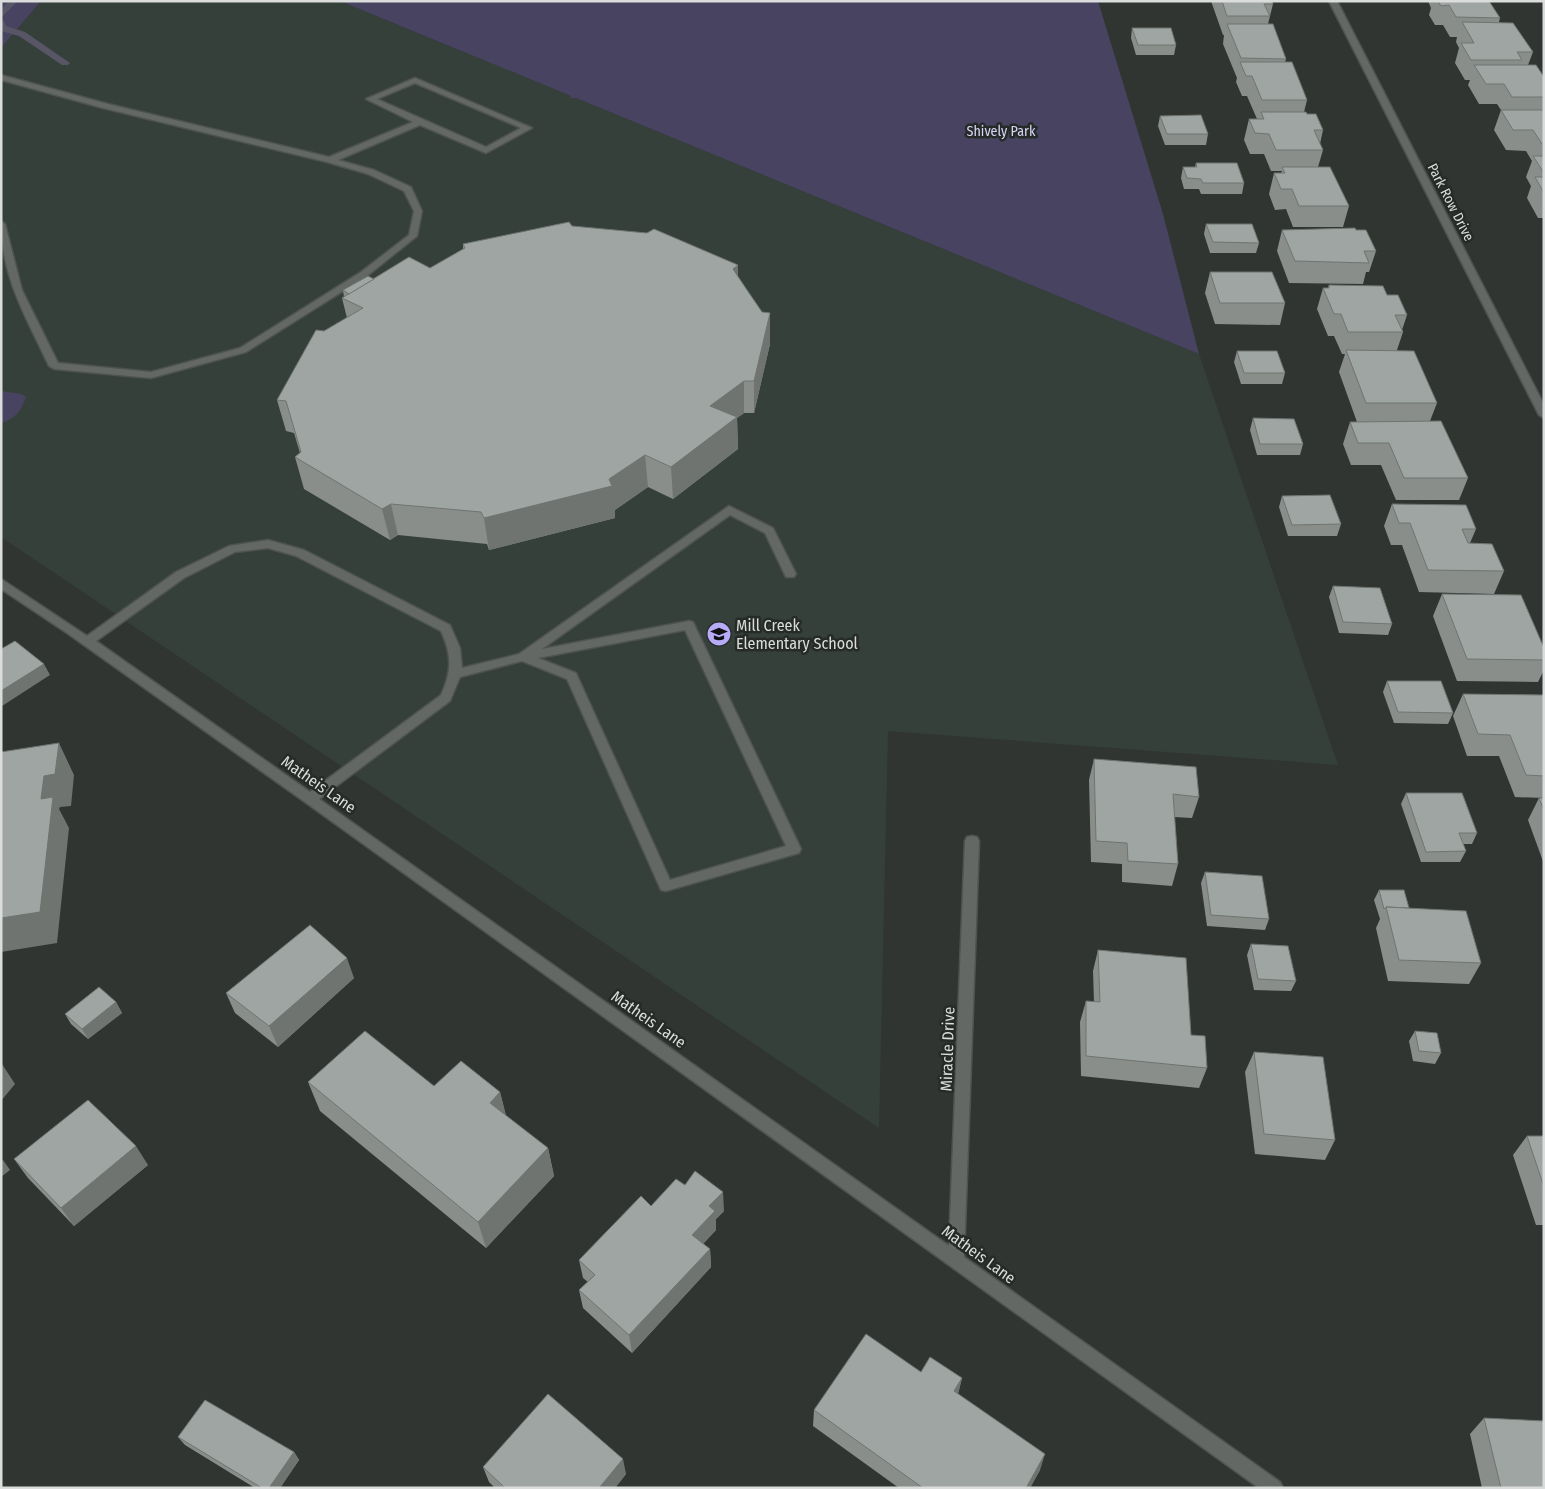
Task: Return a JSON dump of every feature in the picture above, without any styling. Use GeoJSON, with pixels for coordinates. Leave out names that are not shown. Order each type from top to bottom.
{"type":"FeatureCollection","features":[{"type":"Feature","properties":{"kind":"street","name":"Park Row Drive"},"geometry":{"type":"LineString","coordinates":[[1333,1],[1544,414]]}},
{"type":"Feature","properties":{"kind":"street"},"geometry":{"type":"LineString","coordinates":[[1,77],[106,106],[330,160],[371,172],[408,190],[418,211],[413,236],[364,274],[243,350],[151,375],[54,366],[17,290],[1,224]]}},
{"type":"Feature","properties":{"kind":"street"},"geometry":{"type":"LineString","coordinates":[[330,160],[420,122],[486,150],[528,128],[415,80],[370,99],[420,122]]}},
{"type":"Feature","properties":{"kind":"street"},"geometry":{"type":"LineString","coordinates":[[523,658],[729,510],[769,531],[790,574]]}},
{"type":"Feature","properties":{"kind":"street"},"geometry":{"type":"LineString","coordinates":[[88,641],[180,576],[233,549],[268,544],[300,553],[446,628],[456,649],[456,674],[446,698],[310,799]]}},
{"type":"Feature","properties":{"kind":"street","name":"Matheis Lane"},"geometry":{"type":"LineString","coordinates":[[1,583],[88,641],[956,1259],[1274,1488]]}},
{"type":"Feature","properties":{"kind":"street"},"geometry":{"type":"LineString","coordinates":[[456,674],[523,658],[689,625],[794,849],[666,886],[572,676],[523,658]]}},
{"type":"Feature","properties":{"kind":"street","name":"Miracle Drive"},"geometry":{"type":"LineString","coordinates":[[956,1259],[972,841]]}},
{"type":"Feature","properties":{"kind":"shaded area","name":"Mill Creek Elementary School"},"geometry":{"type":"Polygon","coordinates":[[[41,1],[340,1],[1199,354],[1338,765],[888,731],[879,1128],[1,537],[1,48],[41,1]]]}},
{"type":"Feature","properties":{"kind":"green space"},"geometry":{"type":"Polygon","coordinates":[[[1,1],[41,1],[1,48],[1,1]]]}},
{"type":"Feature","properties":{"kind":"green space","name":"Shively Park"},"geometry":{"type":"Polygon","coordinates":[[[340,1],[1098,1],[1163,214],[1199,354],[576,98],[570,98],[571,96],[340,1]]]}},
{"type":"Feature","properties":{"kind":"green space"},"geometry":{"type":"Polygon","coordinates":[[[1,391],[22,394],[26,397],[17,414],[10,420],[1,423],[1,391]]]}},
{"type":"Feature","properties":{"kind":"building"},"geometry":{"type":"Polygon","coordinates":[[[1222,1],[1272,1],[1273,4],[1264,4],[1270,16],[1227,16],[1222,1]]]}},
{"type":"Feature","properties":{"kind":"building"},"geometry":{"type":"Polygon","coordinates":[[[1438,1],[1489,1],[1500,18],[1456,17],[1449,5],[1441,6],[1438,1]]]}},
{"type":"Feature","properties":{"kind":"building"},"geometry":{"type":"Polygon","coordinates":[[[1462,22],[1513,23],[1533,52],[1517,52],[1522,60],[1471,60],[1461,43],[1474,43],[1462,22]]]}},
{"type":"Feature","properties":{"kind":"building"},"geometry":{"type":"Polygon","coordinates":[[[1227,24],[1273,24],[1286,59],[1241,58],[1227,24]]]}},
{"type":"Feature","properties":{"kind":"building"},"geometry":{"type":"Polygon","coordinates":[[[1132,28],[1171,28],[1176,45],[1138,45],[1132,28]]]}},
{"type":"Feature","properties":{"kind":"building"},"geometry":{"type":"Polygon","coordinates":[[[1240,62],[1292,62],[1307,100],[1262,100],[1252,76],[1246,76],[1240,62]]]}},
{"type":"Feature","properties":{"kind":"building"},"geometry":{"type":"Polygon","coordinates":[[[1474,65],[1536,65],[1544,77],[1544,97],[1512,97],[1504,84],[1486,84],[1474,65]]]}},
{"type":"Feature","properties":{"kind":"building"},"geometry":{"type":"Polygon","coordinates":[[[1501,110],[1544,110],[1544,144],[1542,144],[1533,130],[1513,130],[1501,110]]]}},
{"type":"Feature","properties":{"kind":"building"},"geometry":{"type":"Polygon","coordinates":[[[1261,112],[1306,112],[1307,114],[1316,114],[1323,130],[1314,130],[1323,150],[1276,150],[1269,134],[1255,133],[1249,119],[1264,119],[1261,112]]]}},
{"type":"Feature","properties":{"kind":"building"},"geometry":{"type":"Polygon","coordinates":[[[1201,115],[1208,134],[1167,134],[1160,116],[1201,115]]]}},
{"type":"Feature","properties":{"kind":"building"},"geometry":{"type":"Polygon","coordinates":[[[1533,156],[1544,156],[1544,173],[1533,156]]]}},
{"type":"Feature","properties":{"kind":"building"},"geometry":{"type":"Polygon","coordinates":[[[1196,163],[1237,163],[1244,183],[1203,183],[1201,179],[1187,178],[1183,167],[1197,167],[1196,163]]]}},
{"type":"Feature","properties":{"kind":"building"},"geometry":{"type":"Polygon","coordinates":[[[1282,167],[1330,167],[1349,206],[1299,206],[1292,189],[1281,189],[1274,173],[1285,173],[1282,167]]]}},
{"type":"Feature","properties":{"kind":"building"},"geometry":{"type":"Polygon","coordinates":[[[1535,177],[1544,177],[1544,193],[1535,177]]]}},
{"type":"Feature","properties":{"kind":"building"},"geometry":{"type":"Polygon","coordinates":[[[569,222],[572,226],[647,233],[654,229],[738,265],[733,269],[762,312],[770,313],[754,381],[744,381],[710,406],[737,417],[671,467],[645,455],[609,479],[612,486],[484,518],[481,512],[391,504],[382,509],[295,457],[301,452],[286,401],[277,400],[316,330],[324,331],[363,308],[342,298],[409,257],[430,268],[465,248],[463,244],[569,222]]]}},
{"type":"Feature","properties":{"kind":"building"},"geometry":{"type":"Polygon","coordinates":[[[1206,224],[1252,224],[1259,243],[1213,242],[1206,224]]]}},
{"type":"Feature","properties":{"kind":"building"},"geometry":{"type":"Polygon","coordinates":[[[1355,228],[1356,230],[1366,230],[1376,251],[1364,251],[1369,263],[1295,261],[1282,230],[1355,228]]]}},
{"type":"Feature","properties":{"kind":"building"},"geometry":{"type":"Polygon","coordinates":[[[1210,272],[1272,272],[1285,303],[1220,303],[1210,272]]]}},
{"type":"Feature","properties":{"kind":"building"},"geometry":{"type":"Polygon","coordinates":[[[368,276],[374,279],[349,294],[343,290],[368,276]]]}},
{"type":"Feature","properties":{"kind":"building"},"geometry":{"type":"Polygon","coordinates":[[[1329,285],[1383,286],[1387,295],[1398,295],[1407,315],[1395,315],[1403,332],[1348,332],[1341,314],[1334,314],[1323,288],[1329,288],[1329,285]]]}},
{"type":"Feature","properties":{"kind":"building"},"geometry":{"type":"Polygon","coordinates":[[[1346,350],[1414,351],[1437,403],[1366,403],[1346,350]]]}},
{"type":"Feature","properties":{"kind":"building"},"geometry":{"type":"Polygon","coordinates":[[[1237,351],[1277,351],[1285,373],[1244,373],[1237,351]]]}},
{"type":"Feature","properties":{"kind":"building"},"geometry":{"type":"Polygon","coordinates":[[[1253,418],[1294,419],[1303,444],[1260,444],[1253,418]]]}},
{"type":"Feature","properties":{"kind":"building"},"geometry":{"type":"Polygon","coordinates":[[[1441,421],[1468,478],[1404,478],[1389,443],[1358,443],[1350,422],[1441,421]]]}},
{"type":"Feature","properties":{"kind":"building"},"geometry":{"type":"Polygon","coordinates":[[[1330,495],[1341,524],[1292,525],[1282,496],[1330,495]]]}},
{"type":"Feature","properties":{"kind":"building"},"geometry":{"type":"Polygon","coordinates":[[[1392,504],[1466,505],[1476,529],[1462,529],[1468,543],[1492,544],[1504,571],[1428,570],[1410,523],[1399,523],[1392,504]]]}},
{"type":"Feature","properties":{"kind":"building"},"geometry":{"type":"Polygon","coordinates":[[[1333,586],[1380,588],[1392,624],[1343,622],[1333,586]]]}},
{"type":"Feature","properties":{"kind":"building"},"geometry":{"type":"Polygon","coordinates":[[[1442,594],[1521,595],[1544,648],[1544,660],[1467,659],[1442,594]]]}},
{"type":"Feature","properties":{"kind":"building"},"geometry":{"type":"Polygon","coordinates":[[[15,641],[44,664],[1,691],[1,649],[15,641]]]}},
{"type":"Feature","properties":{"kind":"building"},"geometry":{"type":"Polygon","coordinates":[[[1387,681],[1441,681],[1453,713],[1398,712],[1387,681]]]}},
{"type":"Feature","properties":{"kind":"building"},"geometry":{"type":"Polygon","coordinates":[[[1463,694],[1544,695],[1544,776],[1526,775],[1510,735],[1478,734],[1463,694]]]}},
{"type":"Feature","properties":{"kind":"building"},"geometry":{"type":"Polygon","coordinates":[[[59,743],[55,774],[44,776],[41,799],[53,797],[40,912],[1,918],[1,752],[59,743]]]}},
{"type":"Feature","properties":{"kind":"building"},"geometry":{"type":"Polygon","coordinates":[[[1094,759],[1196,767],[1199,797],[1173,794],[1178,864],[1128,861],[1127,843],[1096,841],[1094,759]]]}},
{"type":"Feature","properties":{"kind":"building"},"geometry":{"type":"Polygon","coordinates":[[[1406,793],[1462,793],[1477,833],[1459,833],[1466,851],[1426,852],[1406,793]]]}},
{"type":"Feature","properties":{"kind":"building"},"geometry":{"type":"Polygon","coordinates":[[[1539,798],[1544,798],[1544,810],[1539,798]]]}},
{"type":"Feature","properties":{"kind":"building"},"geometry":{"type":"Polygon","coordinates":[[[1205,872],[1262,876],[1269,919],[1211,915],[1205,872]]]}},
{"type":"Feature","properties":{"kind":"building"},"geometry":{"type":"Polygon","coordinates":[[[1379,890],[1404,890],[1409,908],[1386,907],[1384,909],[1379,890]]]}},
{"type":"Feature","properties":{"kind":"building"},"geometry":{"type":"Polygon","coordinates":[[[1386,907],[1466,911],[1481,963],[1399,960],[1386,907]]]}},
{"type":"Feature","properties":{"kind":"building"},"geometry":{"type":"Polygon","coordinates":[[[310,925],[347,958],[269,1026],[226,993],[310,925]]]}},
{"type":"Feature","properties":{"kind":"building"},"geometry":{"type":"Polygon","coordinates":[[[1251,944],[1288,946],[1296,981],[1258,979],[1251,944]]]}},
{"type":"Feature","properties":{"kind":"building"},"geometry":{"type":"Polygon","coordinates":[[[1098,950],[1186,958],[1191,1035],[1205,1036],[1207,1068],[1086,1056],[1086,1001],[1100,1002],[1098,950]]]}},
{"type":"Feature","properties":{"kind":"building"},"geometry":{"type":"Polygon","coordinates":[[[99,987],[116,1002],[82,1029],[65,1014],[99,987]]]}},
{"type":"Feature","properties":{"kind":"building"},"geometry":{"type":"Polygon","coordinates":[[[365,1031],[434,1086],[461,1061],[500,1092],[490,1103],[548,1148],[478,1222],[308,1082],[365,1031]]]}},
{"type":"Feature","properties":{"kind":"building"},"geometry":{"type":"Polygon","coordinates":[[[1415,1031],[1437,1033],[1441,1053],[1419,1051],[1415,1031]]]}},
{"type":"Feature","properties":{"kind":"building"},"geometry":{"type":"Polygon","coordinates":[[[1254,1052],[1323,1057],[1335,1140],[1264,1134],[1254,1052]]]}},
{"type":"Feature","properties":{"kind":"building"},"geometry":{"type":"Polygon","coordinates":[[[88,1100],[136,1146],[61,1208],[14,1159],[88,1100]]]}},
{"type":"Feature","properties":{"kind":"building"},"geometry":{"type":"Polygon","coordinates":[[[1527,1136],[1544,1136],[1544,1187],[1527,1136]]]}},
{"type":"Feature","properties":{"kind":"building"},"geometry":{"type":"Polygon","coordinates":[[[695,1171],[723,1192],[709,1206],[715,1211],[692,1235],[710,1249],[629,1335],[579,1290],[595,1275],[579,1260],[641,1196],[651,1206],[676,1179],[685,1185],[695,1171]]]}},
{"type":"Feature","properties":{"kind":"building"},"geometry":{"type":"Polygon","coordinates":[[[866,1334],[921,1372],[930,1357],[962,1378],[954,1391],[1045,1454],[1026,1488],[923,1488],[814,1410],[866,1334]]]}},
{"type":"Feature","properties":{"kind":"building"},"geometry":{"type":"Polygon","coordinates":[[[548,1394],[623,1459],[599,1488],[505,1488],[483,1467],[548,1394]]]}},
{"type":"Feature","properties":{"kind":"building"},"geometry":{"type":"Polygon","coordinates":[[[205,1400],[294,1452],[269,1488],[262,1488],[178,1437],[205,1400]]]}},
{"type":"Feature","properties":{"kind":"building"},"geometry":{"type":"Polygon","coordinates":[[[1484,1418],[1544,1421],[1544,1488],[1501,1488],[1484,1418]]]}},
{"type":"Feature","properties":{"kind":"waterway"},"geometry":{"type":"LineString","coordinates":[[1,15],[14,1]]}},
{"type":"Feature","properties":{"kind":"waterway"},"geometry":{"type":"LineString","coordinates":[[1,23],[2,28],[22,34],[65,63]]}},
{"type":"Feature","properties":{"kind":"place","name":"Mill Creek Elementary School"},"geometry":{"type":"Point","coordinates":[719,634]}}]}
